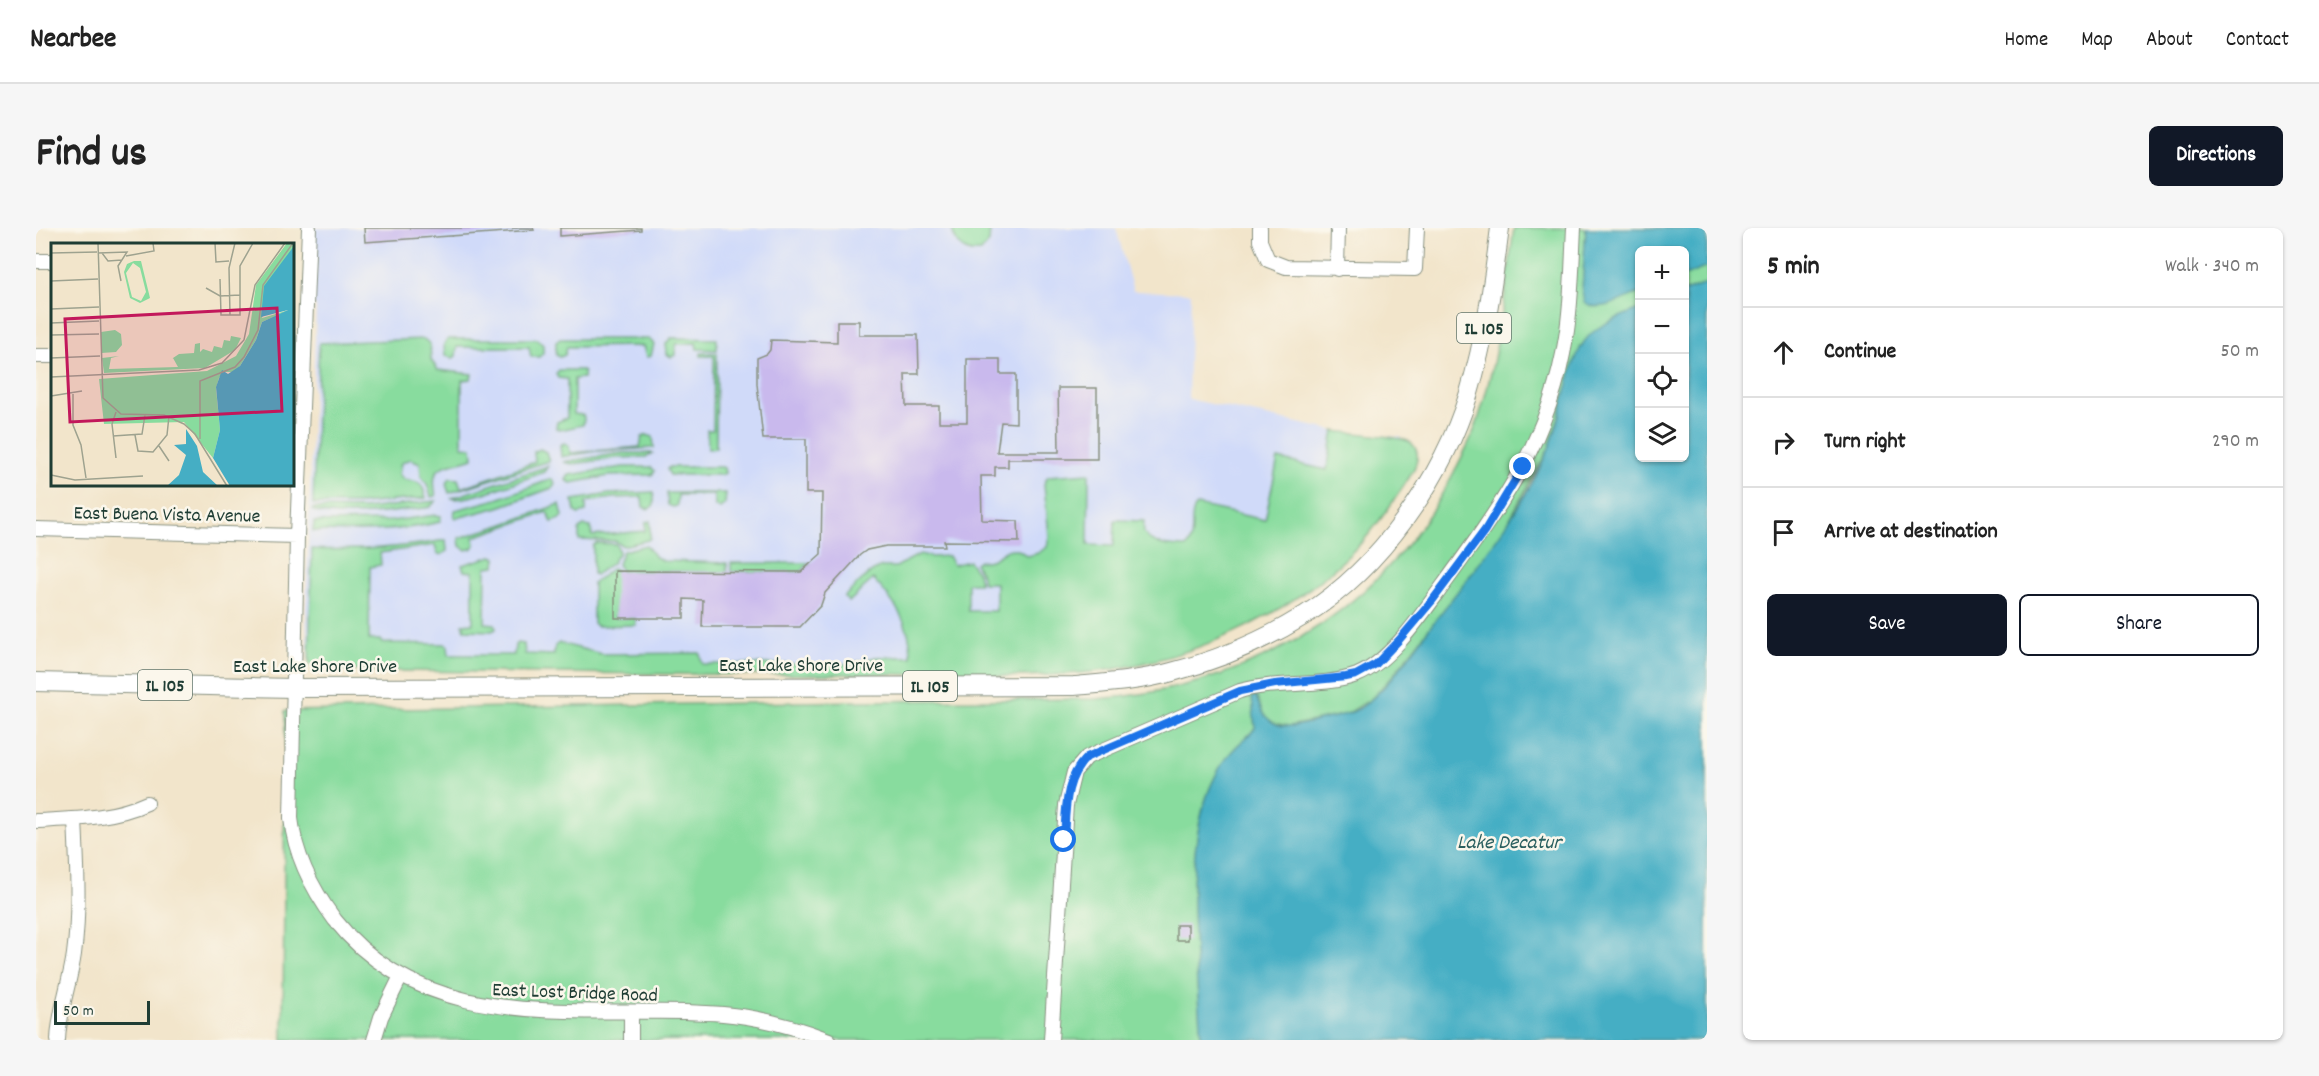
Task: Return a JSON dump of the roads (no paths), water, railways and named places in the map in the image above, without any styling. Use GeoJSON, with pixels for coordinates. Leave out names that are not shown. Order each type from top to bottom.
{"type":"FeatureCollection","features":[{"type":"Feature","properties":{"kind":"main road","name":"East Lake Shore Drive"},"geometry":{"type":"LineString","coordinates":[[36,682],[294,688],[1074,686],[1120,682],[1171,672],[1212,659],[1257,640],[1306,614],[1346,582],[1380,549],[1410,511],[1439,465],[1458,425],[1469,392],[1481,344],[1500,228]]}},
{"type":"Feature","properties":{"kind":"street","name":"East Lost Bridge Road"},"geometry":{"type":"LineString","coordinates":[[309,228],[308,263],[298,361],[291,808],[293,834],[298,854],[315,891],[337,923],[365,953],[400,978],[444,998],[496,1010],[725,1014],[774,1023],[820,1038]]}},
{"type":"Feature","properties":{"kind":"street"},"geometry":{"type":"LineString","coordinates":[[1260,228],[1260,241],[1268,260],[1286,267],[1337,269],[1415,269],[1417,228]]}},
{"type":"Feature","properties":{"kind":"street"},"geometry":{"type":"LineString","coordinates":[[1337,269],[1338,228]]}},
{"type":"Feature","properties":{"kind":"street"},"geometry":{"type":"LineString","coordinates":[[1051,1040],[1066,805],[1074,772],[1087,757],[1240,691],[1259,686],[1323,681],[1356,675],[1376,664],[1386,655],[1432,601],[1485,530],[1523,467],[1535,442],[1552,398],[1567,336],[1574,228]]}},
{"type":"Feature","properties":{"kind":"street"},"geometry":{"type":"LineString","coordinates":[[294,263],[308,263]]}},
{"type":"Feature","properties":{"kind":"street","name":"East Buena Vista Avenue"},"geometry":{"type":"LineString","coordinates":[[36,529],[297,536]]}},
{"type":"Feature","properties":{"kind":"street"},"geometry":{"type":"LineString","coordinates":[[36,821],[75,819],[128,812],[147,803]]}},
{"type":"Feature","properties":{"kind":"street"},"geometry":{"type":"LineString","coordinates":[[58,1040],[58,1026],[74,955],[76,934],[75,819]]}},
{"type":"Feature","properties":{"kind":"street"},"geometry":{"type":"LineString","coordinates":[[374,1040],[381,1017],[400,978]]}},
{"type":"Feature","properties":{"kind":"street"},"geometry":{"type":"LineString","coordinates":[[631,1013],[631,1040]]}},
{"type":"Feature","properties":{"kind":"water"},"geometry":{"type":"Polygon","coordinates":[[[1586,228],[1707,228],[1707,267],[1689,274],[1689,246],[1635,246],[1635,295],[1611,304],[1596,306],[1584,302],[1582,291],[1586,228]]]}},
{"type":"Feature","properties":{"kind":"water","name":"Lake Decatur"},"geometry":{"type":"Polygon","coordinates":[[[1707,283],[1707,1040],[1201,1040],[1193,906],[1197,837],[1204,805],[1217,773],[1224,761],[1255,728],[1252,697],[1256,696],[1264,714],[1270,720],[1283,726],[1292,726],[1355,711],[1380,690],[1400,668],[1481,560],[1525,495],[1554,436],[1571,373],[1581,346],[1593,332],[1612,320],[1635,311],[1635,462],[1689,462],[1689,290],[1707,283]]]}}]}
